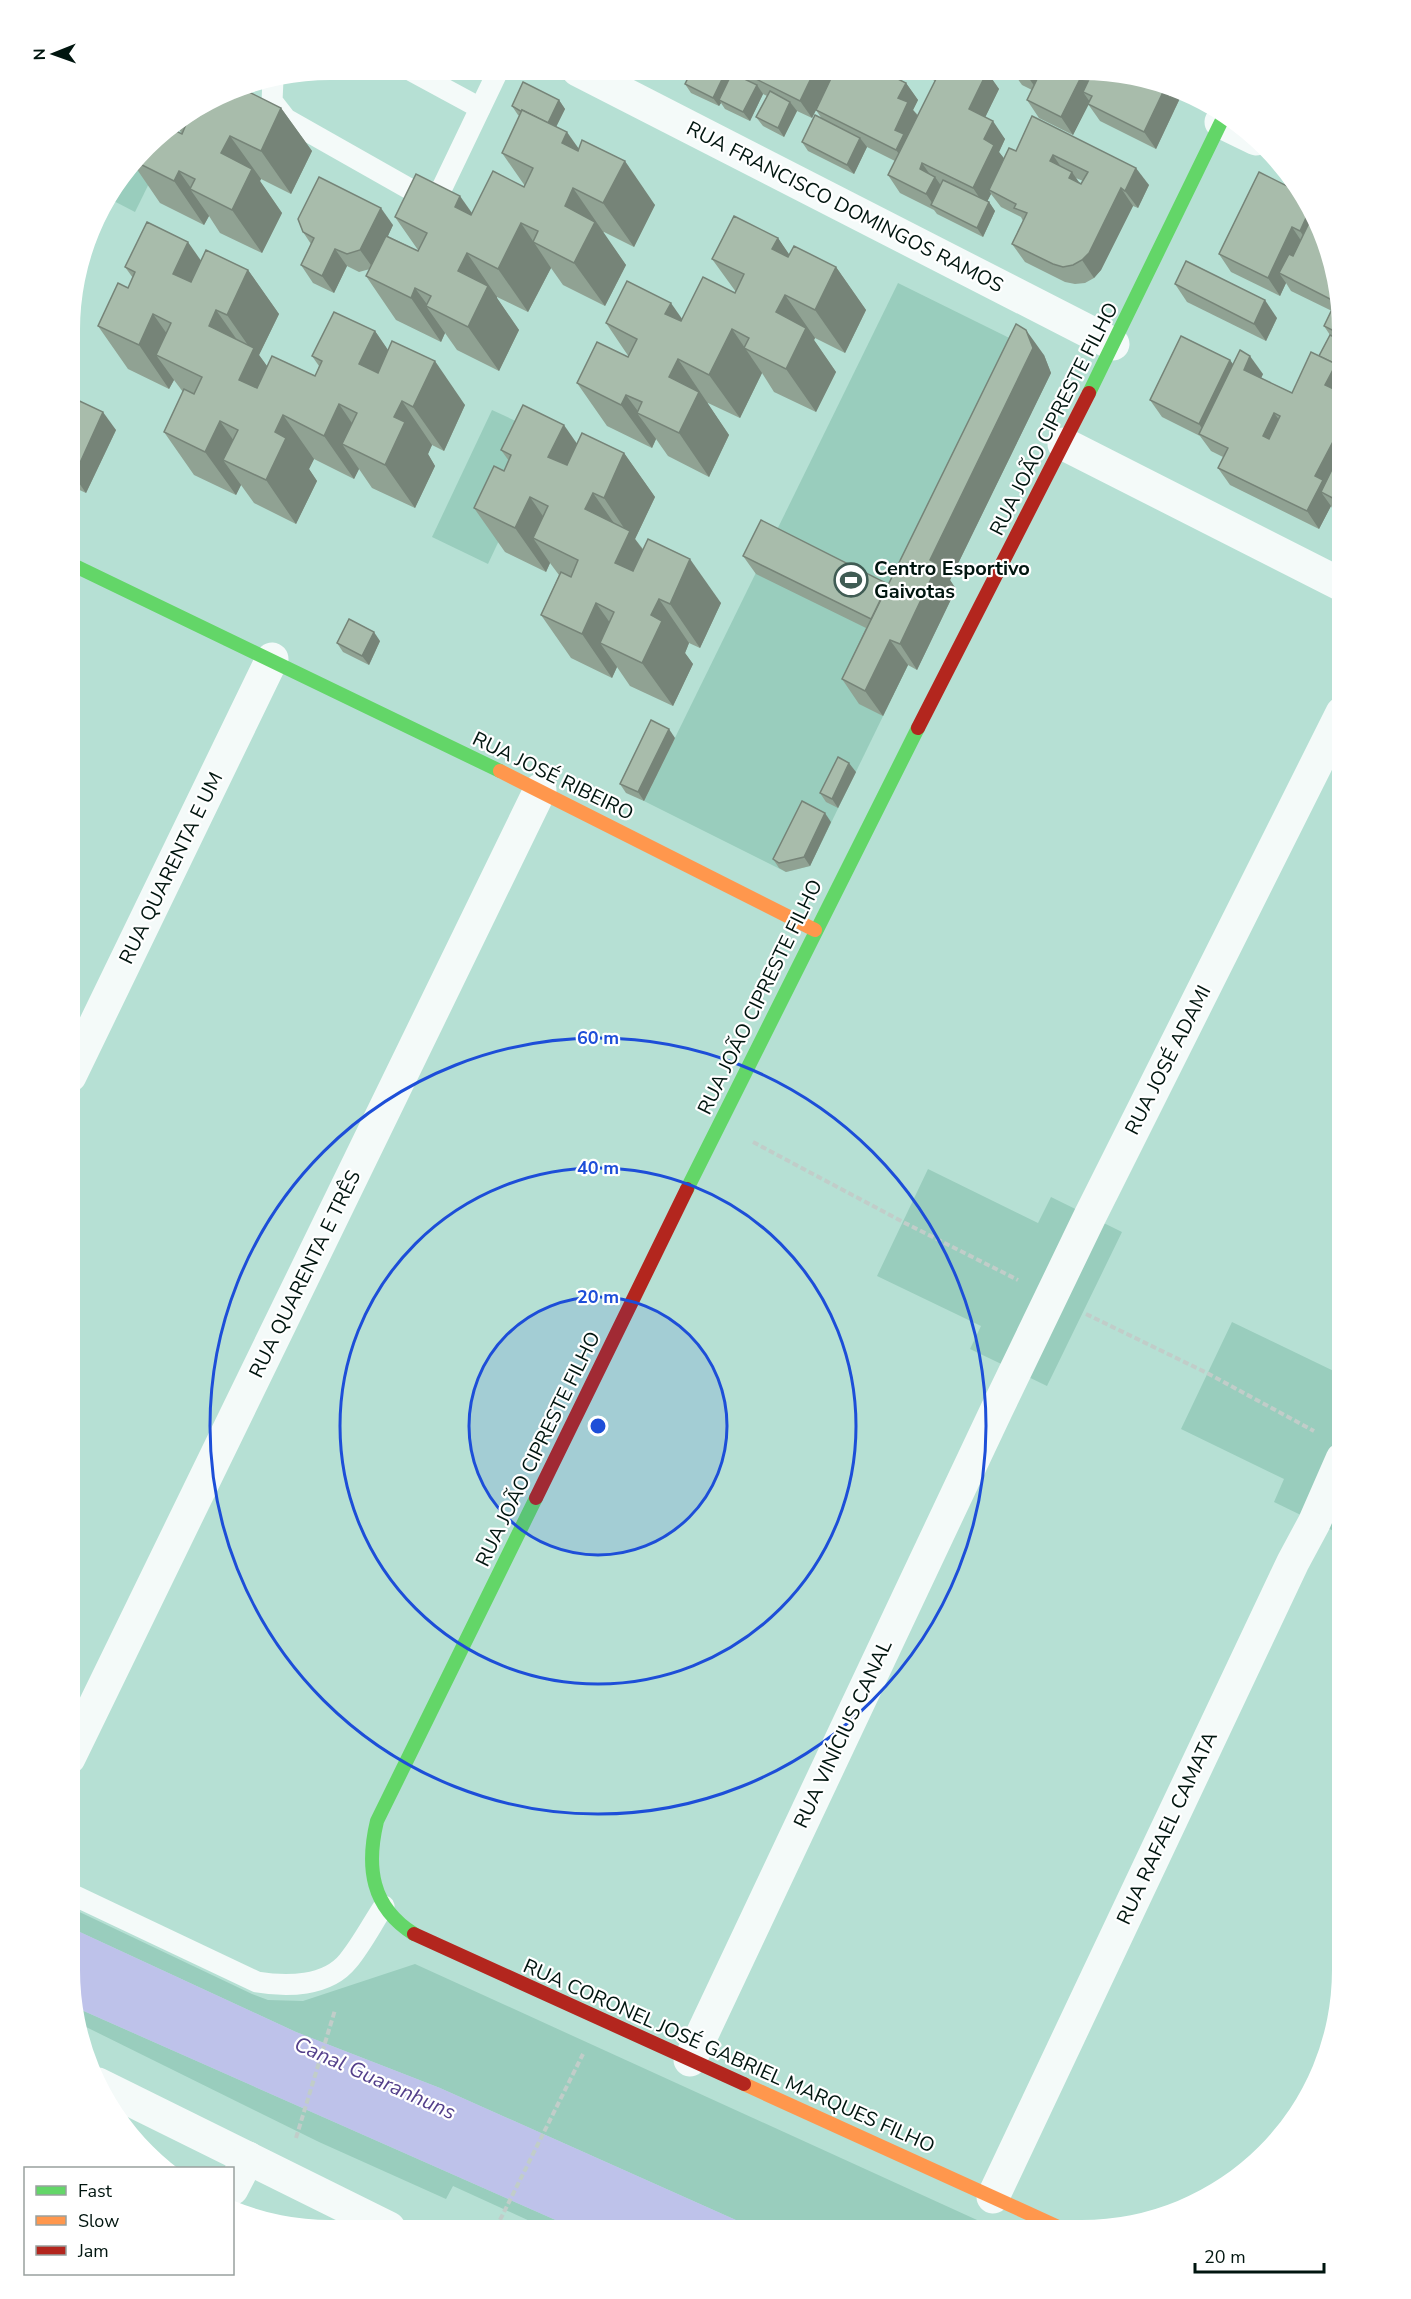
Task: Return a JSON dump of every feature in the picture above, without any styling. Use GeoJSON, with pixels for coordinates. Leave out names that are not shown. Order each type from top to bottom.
{"type":"FeatureCollection","features":[{"type":"Feature","properties":{"kind":"street","name":"RUA FRANCISCO DOMINGOS RAMOS"},"geometry":{"type":"LineString","coordinates":[[598,80],[1113,344]]}},
{"type":"Feature","properties":{"kind":"street","name":"RUA JOÃO CIPRESTE FILHO"},"geometry":{"type":"LineString","coordinates":[[384,1906],[375,1888],[370,1866],[371,1843],[377,1821],[815,930],[1064,444],[1221,123]]}},
{"type":"Feature","properties":{"kind":"street"},"geometry":{"type":"LineString","coordinates":[[1064,444],[1332,580]]}},
{"type":"Feature","properties":{"kind":"street","name":"RUA JOSÉ RIBEIRO"},"geometry":{"type":"LineString","coordinates":[[80,568],[540,790],[815,930]]}},
{"type":"Feature","properties":{"kind":"street","name":"RUA QUARENTA E UM"},"geometry":{"type":"LineString","coordinates":[[80,1055],[272,659]]}},
{"type":"Feature","properties":{"kind":"street","name":"RUA JOSÉ ADAMI"},"geometry":{"type":"LineString","coordinates":[[997,1409],[1332,732]]}},
{"type":"Feature","properties":{"kind":"street","name":"RUA QUARENTA E TRÊS"},"geometry":{"type":"LineString","coordinates":[[80,1735],[540,790]]}},
{"type":"Feature","properties":{"kind":"street","name":"RUA VINÍCIUS CANAL"},"geometry":{"type":"LineString","coordinates":[[690,2060],[997,1409]]}},
{"type":"Feature","properties":{"kind":"street","name":"RUA RAFAEL CAMATA"},"geometry":{"type":"LineString","coordinates":[[993,2197],[1332,1482]]}},
{"type":"Feature","properties":{"kind":"street","name":"RUA CORONEL JOSÉ GABRIEL MARQUES FILHO"},"geometry":{"type":"LineString","coordinates":[[384,1906],[396,1921],[412,1933],[1043,2220]]}},
{"type":"Feature","properties":{"kind":"street"},"geometry":{"type":"LineString","coordinates":[[111,2090],[373,2220]]}},
{"type":"Feature","properties":{"kind":"street"},"geometry":{"type":"LineString","coordinates":[[234,2185],[248,2158]]}},
{"type":"Feature","properties":{"kind":"lane"},"geometry":{"type":"LineString","coordinates":[[428,80],[480,108]]}},
{"type":"Feature","properties":{"kind":"lane"},"geometry":{"type":"LineString","coordinates":[[273,86],[272,102],[285,119],[422,196],[441,190],[494,80]]}},
{"type":"Feature","properties":{"kind":"lane"},"geometry":{"type":"LineString","coordinates":[[80,1898],[256,1982],[281,1986],[304,1983],[327,1976],[347,1962],[384,1906]]}},
{"type":"Feature","properties":{"kind":"path"},"geometry":{"type":"LineString","coordinates":[[500,2220],[600,2019]]}},
{"type":"Feature","properties":{"kind":"path"},"geometry":{"type":"LineString","coordinates":[[303,2115],[330,2027]]}},
{"type":"Feature","properties":{"kind":"green space"},"geometry":{"type":"Polygon","coordinates":[[[157,150],[164,153],[135,212],[115,202],[131,177],[157,150]]]}},
{"type":"Feature","properties":{"kind":"green space","name":"Centro Esportivo Gaivotas"},"geometry":{"type":"Polygon","coordinates":[[[898,283],[1044,355],[947,585],[810,866],[786,872],[644,801],[898,283]]]}},
{"type":"Feature","properties":{"kind":"green space"},"geometry":{"type":"Polygon","coordinates":[[[492,410],[548,436],[488,564],[432,537],[492,410]]]}},
{"type":"Feature","properties":{"kind":"green space"},"geometry":{"type":"Polygon","coordinates":[[[928,1169],[1038,1223],[1051,1197],[1122,1232],[1047,1386],[970,1349],[981,1326],[877,1276],[928,1169]]]}},
{"type":"Feature","properties":{"kind":"green space"},"geometry":{"type":"Polygon","coordinates":[[[1232,1322],[1332,1370],[1332,1530],[1274,1502],[1284,1479],[1181,1429],[1232,1322]]]}},
{"type":"Feature","properties":{"kind":"green space"},"geometry":{"type":"Polygon","coordinates":[[[80,1912],[268,2000],[303,2001],[415,1964],[977,2220],[736,2220],[440,2088],[296,2032],[80,1932],[80,1912]]]}},
{"type":"Feature","properties":{"kind":"green space"},"geometry":{"type":"Polygon","coordinates":[[[83,2011],[556,2220],[527,2220],[453,2186],[446,2199],[319,2142],[86,2027],[83,2011]]]}},
{"type":"Feature","properties":{"kind":"water","name":"Canal Guaranhuns"},"geometry":{"type":"Polygon","coordinates":[[[80,1932],[296,2032],[440,2088],[736,2220],[556,2220],[83,2011],[80,1985],[80,1932]]]}},
{"type":"Feature","properties":{"kind":"building"},"geometry":{"type":"Polygon","coordinates":[[[687,80],[722,80],[713,98],[685,84],[687,80]]]}},
{"type":"Feature","properties":{"kind":"building"},"geometry":{"type":"Polygon","coordinates":[[[729,80],[747,80],[757,85],[743,112],[719,100],[729,80]]]}},
{"type":"Feature","properties":{"kind":"building"},"geometry":{"type":"Polygon","coordinates":[[[758,80],[810,80],[800,101],[758,80]]]}},
{"type":"Feature","properties":{"kind":"building"},"geometry":{"type":"Polygon","coordinates":[[[830,80],[900,80],[906,83],[898,98],[908,102],[895,130],[904,134],[896,150],[816,110],[830,80]]]}},
{"type":"Feature","properties":{"kind":"building"},"geometry":{"type":"Polygon","coordinates":[[[936,80],[983,80],[969,109],[993,121],[984,139],[994,145],[973,188],[922,163],[920,169],[935,177],[926,194],[888,175],[936,80]]]}},
{"type":"Feature","properties":{"kind":"building"},"geometry":{"type":"Polygon","coordinates":[[[1037,80],[1080,80],[1061,117],[1027,100],[1037,80]]]}},
{"type":"Feature","properties":{"kind":"building"},"geometry":{"type":"Polygon","coordinates":[[[1089,80],[1097,80],[1130,84],[1162,93],[1144,132],[1088,104],[1092,96],[1083,92],[1089,80]]]}},
{"type":"Feature","properties":{"kind":"building"},"geometry":{"type":"Polygon","coordinates":[[[523,82],[559,100],[548,123],[512,106],[523,82]]]}},
{"type":"Feature","properties":{"kind":"building"},"geometry":{"type":"Polygon","coordinates":[[[770,91],[790,102],[778,128],[756,117],[770,91]]]}},
{"type":"Feature","properties":{"kind":"building"},"geometry":{"type":"Polygon","coordinates":[[[250,93],[281,108],[261,151],[230,136],[221,153],[252,169],[232,210],[190,189],[195,179],[179,171],[174,181],[142,165],[177,131],[182,134],[186,125],[205,113],[250,93]]]}},
{"type":"Feature","properties":{"kind":"building"},"geometry":{"type":"Polygon","coordinates":[[[522,110],[567,132],[562,143],[578,151],[582,140],[625,161],[603,203],[573,188],[565,206],[595,222],[574,263],[533,242],[538,231],[521,223],[498,269],[467,253],[458,271],[488,286],[468,327],[426,306],[431,296],[415,288],[411,298],[366,276],[386,236],[418,251],[427,233],[395,217],[416,174],[460,196],[455,207],[471,215],[493,171],[524,187],[533,168],[502,153],[522,110]]]}},
{"type":"Feature","properties":{"kind":"building"},"geometry":{"type":"Polygon","coordinates":[[[815,115],[860,138],[847,165],[802,142],[815,115]]]}},
{"type":"Feature","properties":{"kind":"building"},"geometry":{"type":"Polygon","coordinates":[[[1032,116],[1136,168],[1125,191],[1121,188],[1089,253],[1073,265],[1063,267],[1053,264],[1012,244],[1027,213],[1014,208],[1016,204],[989,190],[1009,148],[1016,151],[1032,116]],[[1053,155],[1050,161],[1072,172],[1069,178],[1081,184],[1088,172],[1053,155]]]}},
{"type":"Feature","properties":{"kind":"building"},"geometry":{"type":"Polygon","coordinates":[[[1259,172],[1285,185],[1306,218],[1300,231],[1292,227],[1268,278],[1219,254],[1259,172]]]}},
{"type":"Feature","properties":{"kind":"building"},"geometry":{"type":"Polygon","coordinates":[[[319,177],[381,208],[360,250],[347,254],[335,249],[322,276],[301,265],[314,238],[303,232],[298,219],[319,177]]]}},
{"type":"Feature","properties":{"kind":"building"},"geometry":{"type":"Polygon","coordinates":[[[943,180],[989,202],[977,228],[931,205],[943,180]]]}},
{"type":"Feature","properties":{"kind":"building"},"geometry":{"type":"Polygon","coordinates":[[[734,216],[778,238],[772,249],[788,257],[794,246],[836,267],[815,310],[785,295],[776,312],[806,328],[786,369],[744,348],[749,338],[732,329],[709,375],[678,359],[669,377],[699,392],[679,433],[637,413],[642,402],[626,395],[621,405],[577,383],[597,342],[628,357],[637,339],[606,323],[627,281],[671,303],[665,314],[681,321],[703,277],[735,293],[744,274],[712,259],[734,216]]]}},
{"type":"Feature","properties":{"kind":"building"},"geometry":{"type":"Polygon","coordinates":[[[147,222],[188,242],[173,274],[191,282],[206,250],[248,270],[227,315],[216,310],[209,326],[254,348],[239,380],[257,388],[272,356],[315,376],[322,361],[312,356],[334,312],[375,331],[359,364],[378,373],[392,341],[435,361],[413,407],[402,401],[394,417],[405,422],[385,465],[342,444],[357,413],[339,404],[324,436],[283,415],[275,432],[286,438],[266,480],[223,460],[238,430],[220,421],[205,452],[164,432],[184,389],[194,394],[202,377],[156,355],[171,323],[153,314],[139,345],[98,326],[118,283],[128,288],[135,272],[125,267],[147,222]]]}},
{"type":"Feature","properties":{"kind":"building"},"geometry":{"type":"Polygon","coordinates":[[[1308,225],[1323,265],[1329,299],[1279,273],[1289,254],[1293,256],[1308,225]]]}},
{"type":"Feature","properties":{"kind":"building"},"geometry":{"type":"Polygon","coordinates":[[[1186,261],[1265,300],[1254,324],[1175,284],[1186,261]]]}},
{"type":"Feature","properties":{"kind":"building"},"geometry":{"type":"Polygon","coordinates":[[[1331,312],[1332,330],[1324,326],[1331,312]]]}},
{"type":"Feature","properties":{"kind":"building"},"geometry":{"type":"Polygon","coordinates":[[[1016,324],[1026,330],[1033,348],[930,560],[938,564],[900,644],[890,640],[865,691],[842,679],[1016,324]]]}},
{"type":"Feature","properties":{"kind":"building"},"geometry":{"type":"Polygon","coordinates":[[[1330,335],[1332,336],[1332,362],[1319,356],[1330,335]]]}},
{"type":"Feature","properties":{"kind":"building"},"geometry":{"type":"Polygon","coordinates":[[[1181,336],[1230,360],[1199,424],[1150,400],[1181,336]]]}},
{"type":"Feature","properties":{"kind":"building"},"geometry":{"type":"Polygon","coordinates":[[[1240,350],[1250,356],[1244,370],[1292,393],[1311,352],[1332,362],[1332,372],[1325,385],[1332,388],[1332,444],[1315,476],[1323,480],[1307,511],[1218,468],[1228,448],[1199,434],[1240,350]],[[1274,413],[1263,436],[1269,439],[1280,416],[1274,413]]]}},
{"type":"Feature","properties":{"kind":"building"},"geometry":{"type":"Polygon","coordinates":[[[80,401],[103,412],[80,463],[80,401]]]}},
{"type":"Feature","properties":{"kind":"building"},"geometry":{"type":"Polygon","coordinates":[[[523,405],[564,425],[548,457],[567,465],[582,433],[624,453],[604,498],[593,493],[585,509],[630,531],[615,563],[633,571],[648,539],[690,559],[670,604],[659,599],[651,615],[662,621],[642,663],[600,643],[614,612],[596,603],[582,634],[541,615],[561,572],[571,577],[578,560],[533,538],[548,506],[530,497],[515,528],[474,508],[494,466],[504,471],[511,455],[501,450],[523,405]]]}},
{"type":"Feature","properties":{"kind":"building"},"geometry":{"type":"Polygon","coordinates":[[[1332,469],[1332,498],[1321,492],[1332,469]]]}},
{"type":"Feature","properties":{"kind":"building"},"geometry":{"type":"Polygon","coordinates":[[[761,520],[888,584],[871,619],[743,556],[761,520]]]}},
{"type":"Feature","properties":{"kind":"building"},"geometry":{"type":"Polygon","coordinates":[[[349,619],[374,632],[362,656],[337,643],[349,619]]]}},
{"type":"Feature","properties":{"kind":"building"},"geometry":{"type":"Polygon","coordinates":[[[651,720],[669,729],[638,792],[620,784],[651,720]]]}},
{"type":"Feature","properties":{"kind":"building"},"geometry":{"type":"Polygon","coordinates":[[[838,757],[849,763],[832,799],[820,793],[838,757]]]}},
{"type":"Feature","properties":{"kind":"building"},"geometry":{"type":"Polygon","coordinates":[[[802,801],[825,813],[804,857],[779,863],[773,859],[802,801]]]}},
{"type":"Feature","properties":{"kind":"traffic: fast"},"geometry":{"type":"LineString","coordinates":[[1089,393],[1221,123]]}},
{"type":"Feature","properties":{"kind":"traffic: fast"},"geometry":{"type":"LineString","coordinates":[[80,568],[500,771]]}},
{"type":"Feature","properties":{"kind":"traffic: fast"},"geometry":{"type":"LineString","coordinates":[[687,1189],[918,728]]}},
{"type":"Feature","properties":{"kind":"traffic: fast"},"geometry":{"type":"LineString","coordinates":[[414,1934],[389,1911],[380,1899],[375,1885],[372,1854],[377,1821],[536,1498]]}},
{"type":"Feature","properties":{"kind":"traffic: slow"},"geometry":{"type":"LineString","coordinates":[[500,771],[815,930]]}},
{"type":"Feature","properties":{"kind":"traffic: slow"},"geometry":{"type":"LineString","coordinates":[[744,2084],[1043,2220]]}},
{"type":"Feature","properties":{"kind":"traffic: jam"},"geometry":{"type":"LineString","coordinates":[[918,728],[1089,393]]}},
{"type":"Feature","properties":{"kind":"traffic: jam"},"geometry":{"type":"LineString","coordinates":[[536,1498],[687,1189]]}},
{"type":"Feature","properties":{"kind":"traffic: jam"},"geometry":{"type":"LineString","coordinates":[[414,1934],[744,2084]]}},
{"type":"Feature","properties":{"kind":"place","name":"Centro Esportivo Gaivotas"},"geometry":{"type":"Point","coordinates":[851,580]}}]}
